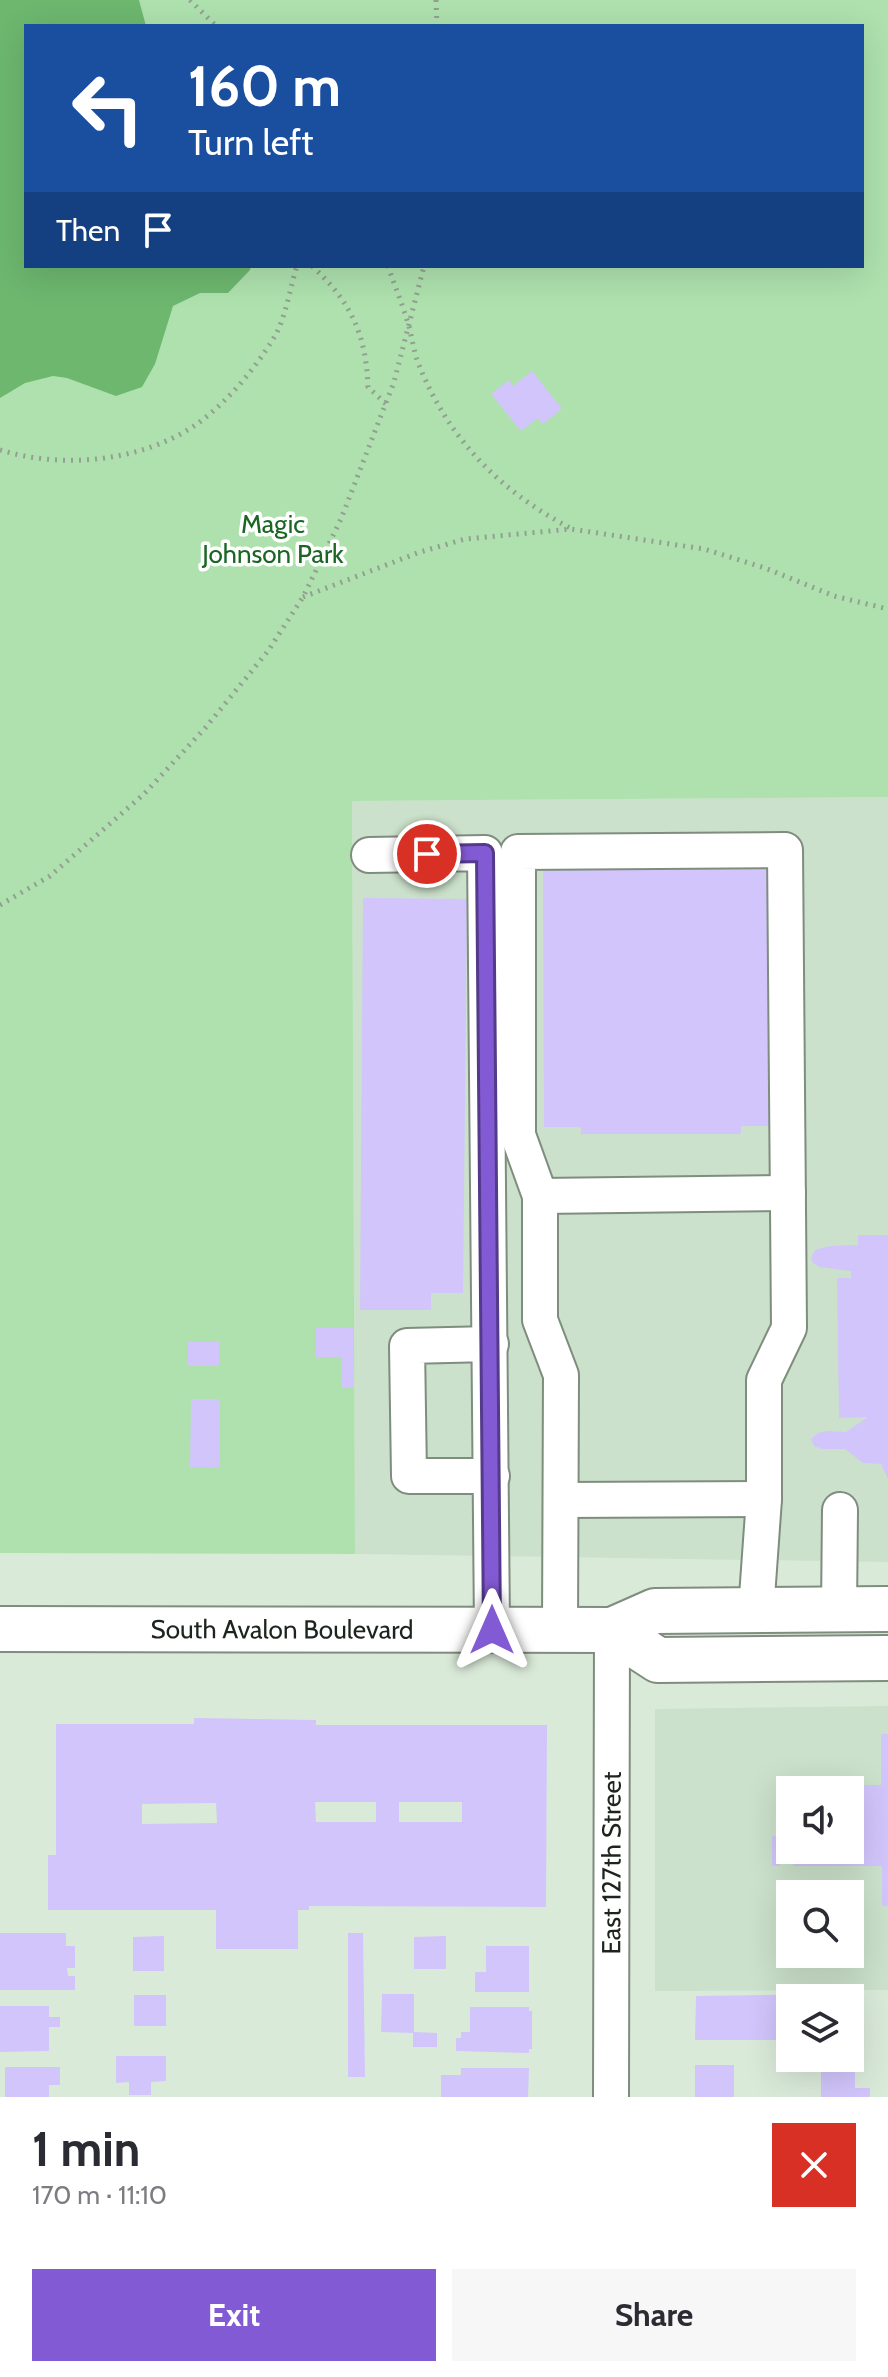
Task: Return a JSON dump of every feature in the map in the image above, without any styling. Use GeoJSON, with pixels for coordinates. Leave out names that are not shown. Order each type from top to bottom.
{"type":"FeatureCollection","features":[{"type":"Feature","properties":{"kind":"main road","name":"South Avalon Boulevard"},"geometry":{"type":"LineString","coordinates":[[0,1629],[612,1630],[655,1611],[888,1609]]}},
{"type":"Feature","properties":{"kind":"main road"},"geometry":{"type":"LineString","coordinates":[[612,1630],[658,1660],[888,1658]]}},
{"type":"Feature","properties":{"kind":"street"},"geometry":{"type":"LineString","coordinates":[[560,1630],[561,1375],[540,1320],[540,1196],[518,1135],[518,852],[785,850],[789,1328],[764,1380],[764,1499],[756,1611]]}},
{"type":"Feature","properties":{"kind":"street"},"geometry":{"type":"LineString","coordinates":[[369,855],[485,853],[492,1630]]}},
{"type":"Feature","properties":{"kind":"street"},"geometry":{"type":"LineString","coordinates":[[540,1196],[788,1193]]}},
{"type":"Feature","properties":{"kind":"street"},"geometry":{"type":"LineString","coordinates":[[491,1344],[407,1346],[409,1476],[492,1476]]}},
{"type":"Feature","properties":{"kind":"street"},"geometry":{"type":"LineString","coordinates":[[561,1500],[764,1499]]}},
{"type":"Feature","properties":{"kind":"street"},"geometry":{"type":"LineString","coordinates":[[839,1610],[840,1510]]}},
{"type":"Feature","properties":{"kind":"street","name":"East 127th Street"},"geometry":{"type":"LineString","coordinates":[[611,2097],[612,1630]]}},
{"type":"Feature","properties":{"kind":"path"},"geometry":{"type":"LineString","coordinates":[[190,0],[214,24]]}},
{"type":"Feature","properties":{"kind":"path"},"geometry":{"type":"LineString","coordinates":[[436,0],[437,24]]}},
{"type":"Feature","properties":{"kind":"path"},"geometry":{"type":"LineString","coordinates":[[0,450],[72,462],[142,450],[194,426],[238,387],[276,334],[296,268]]}},
{"type":"Feature","properties":{"kind":"path"},"geometry":{"type":"LineString","coordinates":[[314,268],[351,312],[367,355],[368,387],[386,404]]}},
{"type":"Feature","properties":{"kind":"path"},"geometry":{"type":"LineString","coordinates":[[389,268],[416,357],[455,434],[481,465],[507,489],[571,529]]}},
{"type":"Feature","properties":{"kind":"path"},"geometry":{"type":"LineString","coordinates":[[0,905],[50,876],[144,794],[206,727],[268,651],[303,597],[341,519],[386,404],[424,268]]}},
{"type":"Feature","properties":{"kind":"path"},"geometry":{"type":"LineString","coordinates":[[303,597],[420,552],[465,539],[571,529],[704,549],[765,568],[834,596],[888,609]]}},
{"type":"Feature","properties":{"kind":"shaded area"},"geometry":{"type":"Polygon","coordinates":[[[0,0],[139,0],[145,24],[24,24],[24,268],[250,270],[228,293],[200,293],[173,306],[155,364],[142,387],[116,396],[53,376],[25,383],[0,398],[0,0]]]}},
{"type":"Feature","properties":{"kind":"shaded area"},"geometry":{"type":"Polygon","coordinates":[[[888,797],[888,1562],[355,1554],[352,801],[888,797]]]}},
{"type":"Feature","properties":{"kind":"shaded area"},"geometry":{"type":"Polygon","coordinates":[[[888,1706],[888,1990],[864,1990],[864,1984],[776,1984],[776,1990],[655,1991],[655,1709],[888,1706]]]}},
{"type":"Feature","properties":{"kind":"green space","name":"Magic Johnson Park"},"geometry":{"type":"Polygon","coordinates":[[[0,0],[888,0],[888,797],[352,801],[355,1554],[0,1553],[0,0]]]}},
{"type":"Feature","properties":{"kind":"building"},"geometry":{"type":"Polygon","coordinates":[[[532,371],[562,409],[543,424],[538,418],[521,431],[491,394],[509,380],[513,386],[532,371]]]}},
{"type":"Feature","properties":{"kind":"building"},"geometry":{"type":"Polygon","coordinates":[[[773,867],[774,1126],[741,1126],[741,1134],[581,1134],[581,1127],[544,1127],[543,868],[773,867]]]}},
{"type":"Feature","properties":{"kind":"building"},"geometry":{"type":"Polygon","coordinates":[[[363,898],[467,899],[463,1293],[431,1293],[431,1310],[360,1310],[363,898]]]}},
{"type":"Feature","properties":{"kind":"building"},"geometry":{"type":"Polygon","coordinates":[[[858,1235],[888,1235],[888,1479],[881,1464],[863,1463],[845,1449],[822,1449],[814,1446],[811,1439],[818,1433],[828,1431],[846,1432],[868,1417],[839,1418],[837,1278],[851,1278],[851,1271],[820,1267],[811,1258],[815,1250],[858,1245],[858,1235]]]}},
{"type":"Feature","properties":{"kind":"building"},"geometry":{"type":"Polygon","coordinates":[[[316,1328],[353,1328],[354,1388],[342,1388],[342,1357],[316,1357],[316,1328]]]}},
{"type":"Feature","properties":{"kind":"building"},"geometry":{"type":"Polygon","coordinates":[[[188,1342],[219,1342],[219,1366],[188,1366],[188,1342]]]}},
{"type":"Feature","properties":{"kind":"building"},"geometry":{"type":"Polygon","coordinates":[[[191,1399],[220,1399],[220,1468],[190,1467],[191,1399]]]}},
{"type":"Feature","properties":{"kind":"building"},"geometry":{"type":"Polygon","coordinates":[[[194,1718],[316,1720],[316,1725],[547,1725],[546,1907],[309,1906],[309,1910],[298,1910],[298,1949],[216,1949],[216,1910],[48,1910],[48,1855],[56,1855],[56,1724],[194,1724],[194,1718]],[[315,1802],[316,1822],[376,1822],[376,1802],[315,1802]],[[399,1802],[399,1822],[462,1822],[462,1802],[399,1802]],[[216,1803],[142,1804],[142,1824],[217,1823],[216,1803]]]}},
{"type":"Feature","properties":{"kind":"building"},"geometry":{"type":"Polygon","coordinates":[[[881,1734],[888,1734],[888,1906],[882,1906],[882,1866],[793,1866],[864,1864],[864,1785],[881,1785],[881,1734]]]}},
{"type":"Feature","properties":{"kind":"building"},"geometry":{"type":"Polygon","coordinates":[[[772,1836],[776,1836],[776,1864],[780,1866],[772,1866],[772,1836]]]}},
{"type":"Feature","properties":{"kind":"building"},"geometry":{"type":"Polygon","coordinates":[[[0,1933],[66,1933],[66,1946],[75,1946],[75,1968],[67,1968],[68,1976],[75,1976],[75,1990],[0,1990],[0,1933]]]}},
{"type":"Feature","properties":{"kind":"building"},"geometry":{"type":"Polygon","coordinates":[[[348,1933],[363,1933],[365,2077],[348,2077],[348,1933]]]}},
{"type":"Feature","properties":{"kind":"building"},"geometry":{"type":"Polygon","coordinates":[[[164,1936],[164,1971],[133,1971],[133,1937],[164,1936]]]}},
{"type":"Feature","properties":{"kind":"building"},"geometry":{"type":"Polygon","coordinates":[[[446,1936],[446,1969],[414,1969],[414,1937],[446,1936]]]}},
{"type":"Feature","properties":{"kind":"building"},"geometry":{"type":"Polygon","coordinates":[[[486,1946],[529,1946],[529,1992],[475,1992],[475,1972],[486,1972],[486,1946]]]}},
{"type":"Feature","properties":{"kind":"building"},"geometry":{"type":"Polygon","coordinates":[[[382,1994],[414,1994],[414,2032],[437,2033],[437,2047],[413,2047],[413,2033],[381,2032],[382,1994]]]}},
{"type":"Feature","properties":{"kind":"building"},"geometry":{"type":"Polygon","coordinates":[[[134,1995],[166,1995],[166,2026],[134,2026],[134,1995]]]}},
{"type":"Feature","properties":{"kind":"building"},"geometry":{"type":"Polygon","coordinates":[[[776,1995],[776,2040],[695,2040],[696,1996],[776,1995]]]}},
{"type":"Feature","properties":{"kind":"building"},"geometry":{"type":"Polygon","coordinates":[[[0,2006],[49,2006],[49,2017],[60,2017],[60,2027],[49,2027],[49,2051],[0,2052],[0,2006]]]}},
{"type":"Feature","properties":{"kind":"building"},"geometry":{"type":"Polygon","coordinates":[[[470,2007],[529,2007],[532,2011],[532,2049],[529,2053],[456,2051],[456,2038],[461,2038],[461,2032],[470,2032],[470,2007]]]}},
{"type":"Feature","properties":{"kind":"building"},"geometry":{"type":"Polygon","coordinates":[[[116,2056],[166,2056],[166,2081],[151,2082],[151,2095],[129,2095],[129,2082],[116,2083],[116,2056]]]}},
{"type":"Feature","properties":{"kind":"building"},"geometry":{"type":"Polygon","coordinates":[[[695,2065],[734,2065],[734,2097],[695,2097],[695,2065]]]}},
{"type":"Feature","properties":{"kind":"building"},"geometry":{"type":"Polygon","coordinates":[[[5,2067],[60,2067],[60,2085],[49,2085],[49,2097],[5,2097],[5,2067]]]}},
{"type":"Feature","properties":{"kind":"building"},"geometry":{"type":"Polygon","coordinates":[[[461,2068],[529,2068],[528,2097],[441,2097],[441,2075],[461,2075],[461,2068]]]}},
{"type":"Feature","properties":{"kind":"building"},"geometry":{"type":"Polygon","coordinates":[[[821,2072],[855,2072],[855,2088],[870,2088],[870,2097],[821,2097],[821,2072]]]}},
{"type":"Feature","properties":{"kind":"route"},"geometry":{"type":"LineString","coordinates":[[427,854],[485,853],[492,1630]]}}]}
